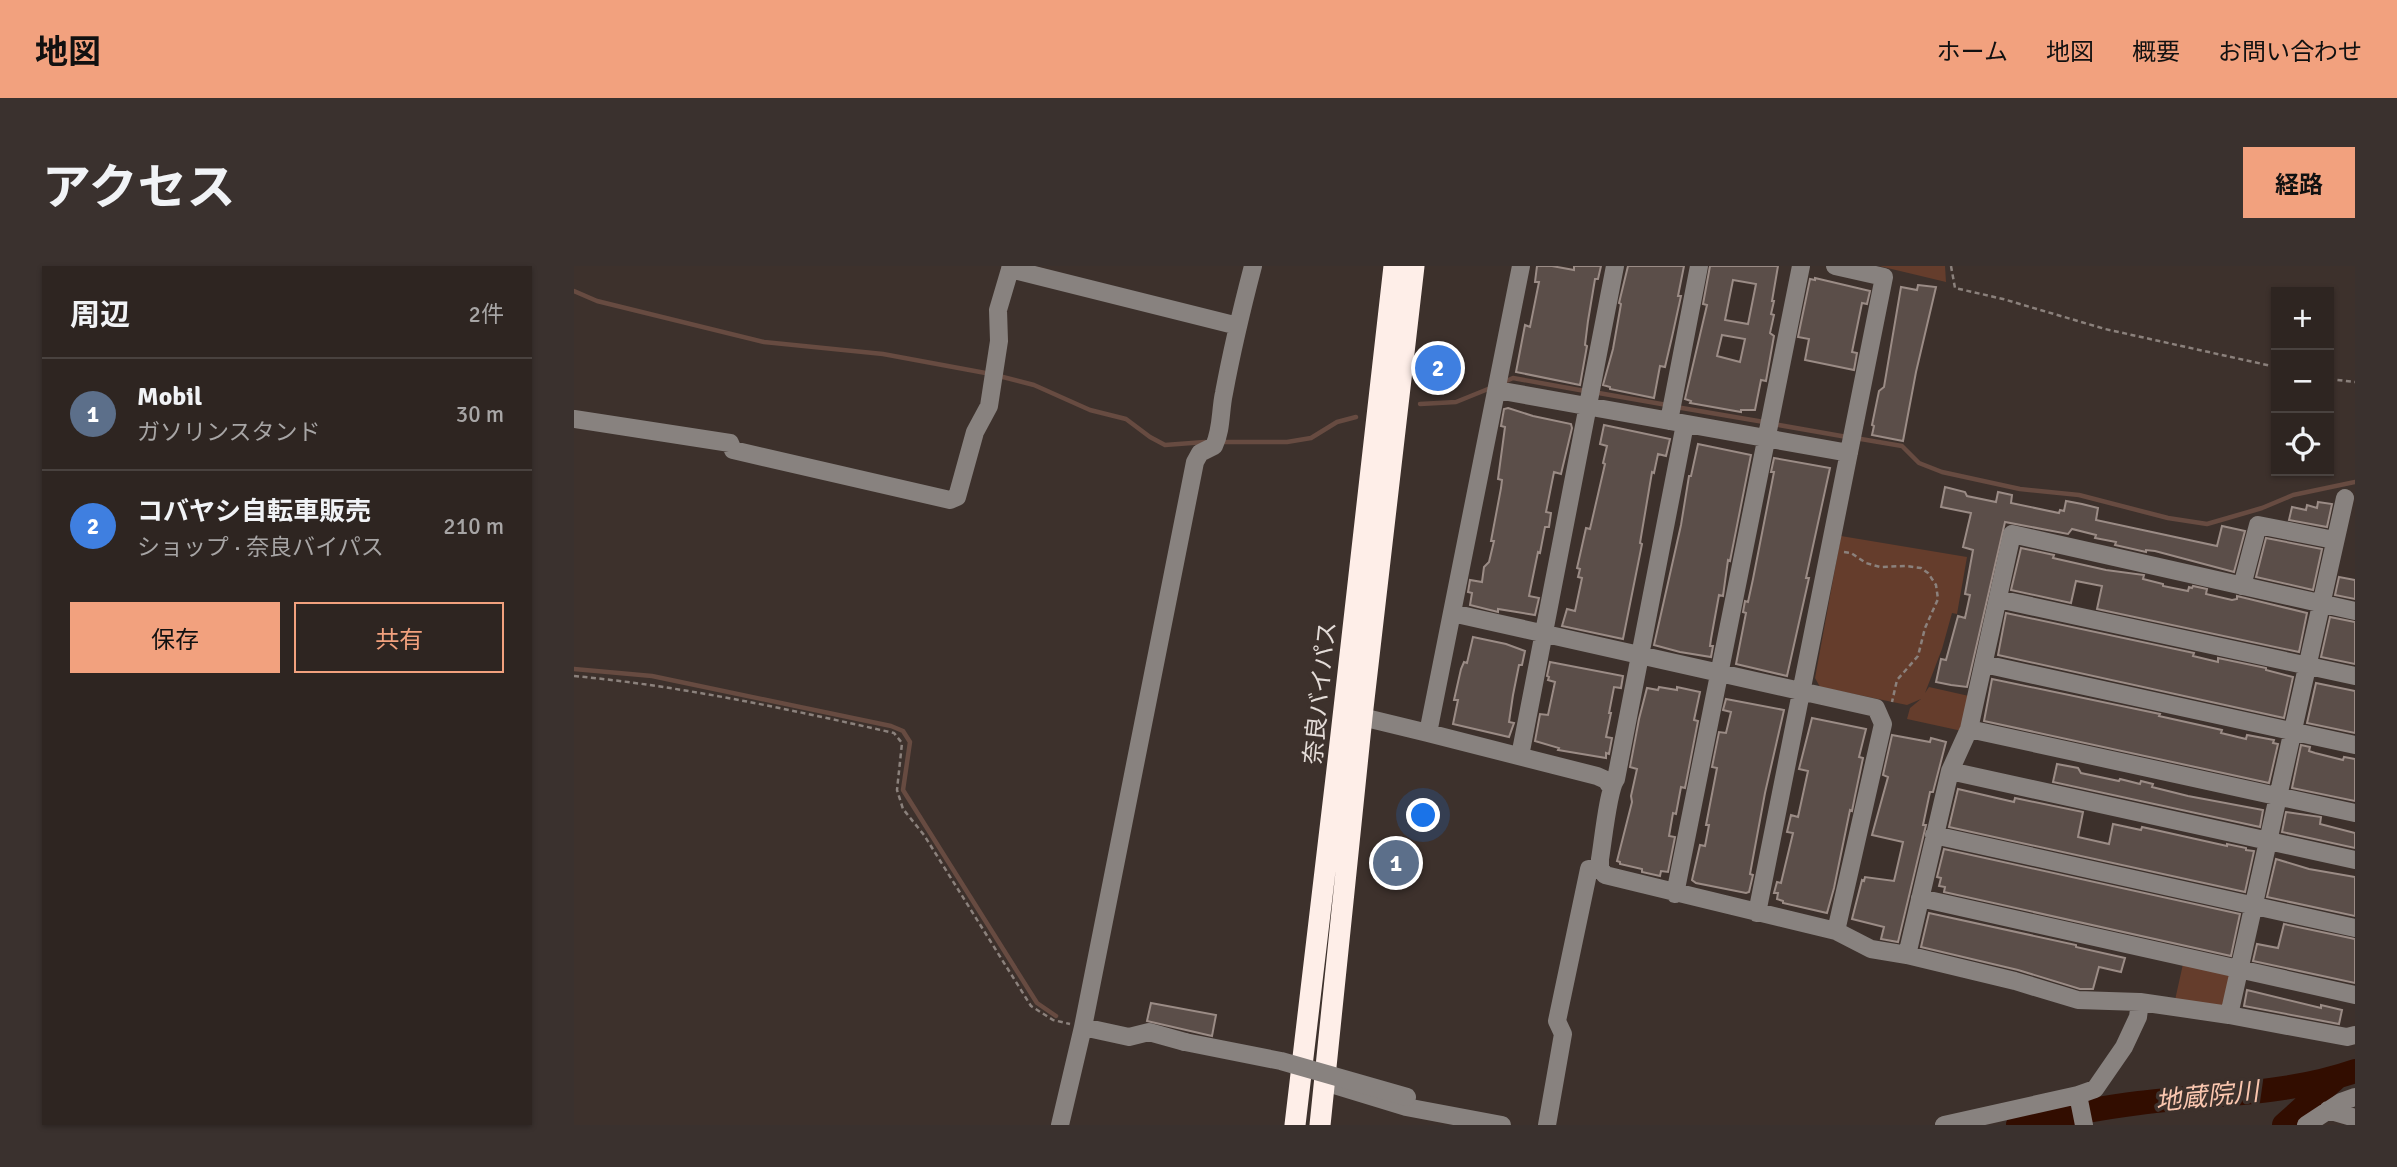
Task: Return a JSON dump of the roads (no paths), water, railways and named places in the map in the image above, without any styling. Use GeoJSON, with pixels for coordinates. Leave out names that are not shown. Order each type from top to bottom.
{"type":"FeatureCollection","features":[{"type":"Feature","properties":{"kind":"highway","name":"奈良バイパス"},"geometry":{"type":"LineString","coordinates":[[1295,1125],[1394,266]]}},
{"type":"Feature","properties":{"kind":"highway","name":"奈良バイパス"},"geometry":{"type":"LineString","coordinates":[[1320,1125],[1362,717],[1414,266]]}},
{"type":"Feature","properties":{"kind":"street"},"geometry":{"type":"LineString","coordinates":[[1060,1125],[1083,1027],[1195,462],[1200,453],[1217,441],[1223,397],[1253,266]]}},
{"type":"Feature","properties":{"kind":"street"},"geometry":{"type":"LineString","coordinates":[[1428,733],[1521,266]]}},
{"type":"Feature","properties":{"kind":"street"},"geometry":{"type":"LineString","coordinates":[[1520,756],[1615,266]]}},
{"type":"Feature","properties":{"kind":"street"},"geometry":{"type":"LineString","coordinates":[[1699,266],[1639,654],[1616,779],[1611,786],[1600,868],[1605,876],[1836,930],[1871,949],[2015,981],[2078,1000],[2140,1002],[2347,1037],[2355,1035]]}},
{"type":"Feature","properties":{"kind":"street"},"geometry":{"type":"LineString","coordinates":[[1675,894],[1801,266]]}},
{"type":"Feature","properties":{"kind":"street"},"geometry":{"type":"LineString","coordinates":[[1758,913],[1884,277],[1835,266]]}},
{"type":"Feature","properties":{"kind":"street"},"geometry":{"type":"LineString","coordinates":[[574,419],[730,443],[733,450],[950,500],[957,497],[975,432],[989,406],[995,373],[999,310],[1010,268],[1238,326]]}},
{"type":"Feature","properties":{"kind":"street"},"geometry":{"type":"LineString","coordinates":[[1497,390],[1849,453]]}},
{"type":"Feature","properties":{"kind":"street"},"geometry":{"type":"LineString","coordinates":[[2229,1015],[2345,498]]}},
{"type":"Feature","properties":{"kind":"street"},"geometry":{"type":"LineString","coordinates":[[2242,586],[2258,525],[2334,540]]}},
{"type":"Feature","properties":{"kind":"street"},"geometry":{"type":"LineString","coordinates":[[1907,955],[1951,771],[1969,729],[2012,534],[2355,611]]}},
{"type":"Feature","properties":{"kind":"street"},"geometry":{"type":"LineString","coordinates":[[1998,599],[2355,676]]}},
{"type":"Feature","properties":{"kind":"street"},"geometry":{"type":"LineString","coordinates":[[1452,613],[1876,708],[1883,724],[1836,930]]}},
{"type":"Feature","properties":{"kind":"street"},"geometry":{"type":"LineString","coordinates":[[1983,664],[2355,745]]}},
{"type":"Feature","properties":{"kind":"street"},"geometry":{"type":"LineString","coordinates":[[1362,717],[1597,776],[1611,786]]}},
{"type":"Feature","properties":{"kind":"street"},"geometry":{"type":"LineString","coordinates":[[1969,729],[2355,813]]}},
{"type":"Feature","properties":{"kind":"street"},"geometry":{"type":"LineString","coordinates":[[1951,771],[2355,860]]}},
{"type":"Feature","properties":{"kind":"street"},"geometry":{"type":"LineString","coordinates":[[1934,835],[2355,928]]}},
{"type":"Feature","properties":{"kind":"street"},"geometry":{"type":"LineString","coordinates":[[1547,1125],[1563,1034],[1557,1021],[1589,869],[1600,868]]}},
{"type":"Feature","properties":{"kind":"street"},"geometry":{"type":"LineString","coordinates":[[1920,898],[2355,995]]}},
{"type":"Feature","properties":{"kind":"street"},"geometry":{"type":"LineString","coordinates":[[1944,1125],[2079,1098],[2095,1089],[2124,1047],[2138,1017],[2140,1002]]}},
{"type":"Feature","properties":{"kind":"street"},"geometry":{"type":"LineString","coordinates":[[1083,1027],[1129,1037],[1149,1032],[1280,1061],[1408,1097],[1488,1114],[1502,1125]]}},
{"type":"Feature","properties":{"kind":"street"},"geometry":{"type":"LineString","coordinates":[[1324,1082],[1406,1107],[1502,1125]]}},
{"type":"Feature","properties":{"kind":"street"},"geometry":{"type":"LineString","coordinates":[[2306,1125],[2341,1102],[2355,1097]]}},
{"type":"Feature","properties":{"kind":"street"},"geometry":{"type":"LineString","coordinates":[[2079,1098],[2084,1125]]}},
{"type":"Feature","properties":{"kind":"street"},"geometry":{"type":"LineString","coordinates":[[2328,1110],[2355,1118]]}},
{"type":"Feature","properties":{"kind":"waterway"},"geometry":{"type":"LineString","coordinates":[[574,291],[597,301],[764,342],[883,354],[991,374]]}},
{"type":"Feature","properties":{"kind":"waterway"},"geometry":{"type":"LineString","coordinates":[[999,376],[1034,385],[1090,410],[1126,419],[1165,445],[1205,442]]}},
{"type":"Feature","properties":{"kind":"waterway"},"geometry":{"type":"LineString","coordinates":[[1504,382],[1513,378],[1585,391]]}},
{"type":"Feature","properties":{"kind":"waterway"},"geometry":{"type":"LineString","coordinates":[[1420,404],[1456,402],[1493,387]]}},
{"type":"Feature","properties":{"kind":"waterway"},"geometry":{"type":"LineString","coordinates":[[1593,392],[1667,405]]}},
{"type":"Feature","properties":{"kind":"waterway"},"geometry":{"type":"LineString","coordinates":[[1676,407],[1764,422]]}},
{"type":"Feature","properties":{"kind":"waterway"},"geometry":{"type":"LineString","coordinates":[[1221,442],[1287,442],[1311,438],[1337,422],[1356,417]]}},
{"type":"Feature","properties":{"kind":"waterway"},"geometry":{"type":"LineString","coordinates":[[1773,424],[1847,437]]}},
{"type":"Feature","properties":{"kind":"waterway"},"geometry":{"type":"LineString","coordinates":[[1855,438],[1902,446],[1919,463],[1942,472],[2020,489],[2079,495],[2168,518],[2207,524],[2262,508],[2293,495],[2355,482]]}},
{"type":"Feature","properties":{"kind":"waterway"},"geometry":{"type":"LineString","coordinates":[[574,669],[652,676],[891,726],[903,731],[910,742],[903,790],[1037,1003],[1056,1016]]}},
{"type":"Feature","properties":{"kind":"waterway","name":"地蔵院川"},"geometry":{"type":"LineString","coordinates":[[2018,1125],[2124,1105],[2302,1085],[2355,1071]]}},
{"type":"Feature","properties":{"kind":"waterway"},"geometry":{"type":"LineString","coordinates":[[2284,1125],[2337,1077]]}},
{"type":"Feature","properties":{"kind":"place","name":"コバヤシ自転車販売"},"geometry":{"type":"Point","coordinates":[1438,368]}},
{"type":"Feature","properties":{"kind":"place","name":"Mobil"},"geometry":{"type":"Point","coordinates":[1396,863]}}]}
